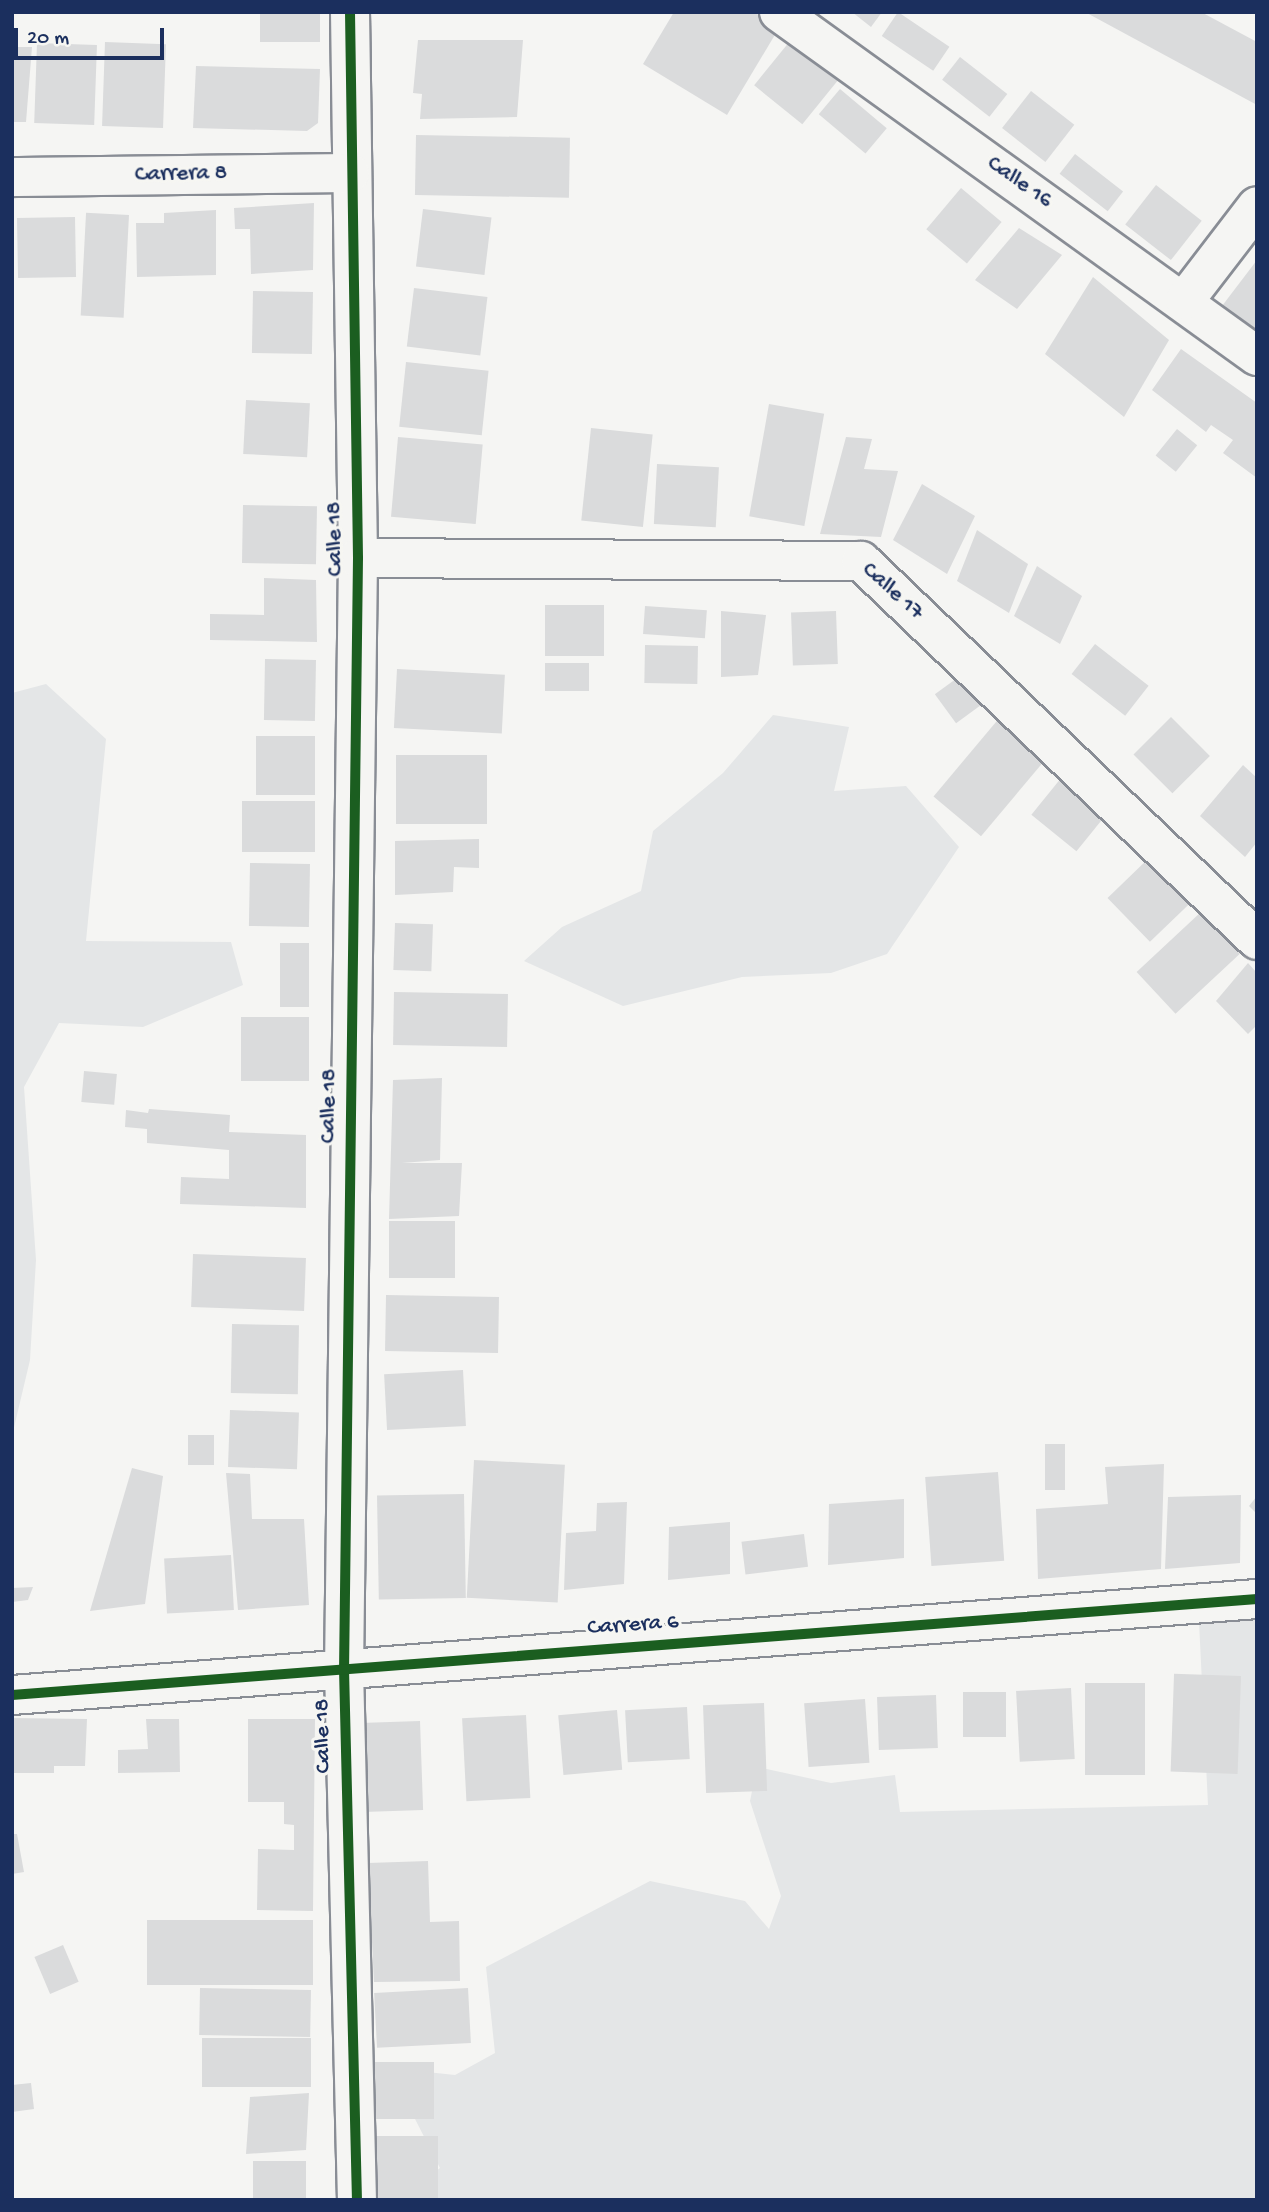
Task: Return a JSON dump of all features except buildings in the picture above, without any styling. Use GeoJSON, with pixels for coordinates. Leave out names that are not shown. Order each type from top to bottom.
{"type":"FeatureCollection","features":[{"type":"Feature","properties":{"kind":"street","name":"Calle 18"},"geometry":{"type":"LineString","coordinates":[[350,12],[349,173],[358,558],[344,1669],[356,2200]]}},
{"type":"Feature","properties":{"kind":"street","name":"Calle 16"},"geometry":{"type":"LineString","coordinates":[[779,12],[1185,300],[1257,356]]}},
{"type":"Feature","properties":{"kind":"street","name":"Carrera 8"},"geometry":{"type":"LineString","coordinates":[[12,177],[349,173]]}},
{"type":"Feature","properties":{"kind":"street"},"geometry":{"type":"LineString","coordinates":[[1185,300],[1257,206]]}},
{"type":"Feature","properties":{"kind":"street","name":"Calle 17"},"geometry":{"type":"LineString","coordinates":[[358,558],[861,561],[1257,940]]}},
{"type":"Feature","properties":{"kind":"street","name":"Carrera 6"},"geometry":{"type":"LineString","coordinates":[[12,1695],[1257,1599]]}},
{"type":"Feature","properties":{"kind":"shaded area"},"geometry":{"type":"Polygon","coordinates":[[[46,684],[106,739],[86,941],[231,942],[243,985],[143,1027],[59,1023],[24,1087],[36,1260],[30,1360],[12,1436],[12,693],[46,684]]]}},
{"type":"Feature","properties":{"kind":"shaded area"},"geometry":{"type":"Polygon","coordinates":[[[773,715],[849,727],[834,791],[906,786],[959,847],[887,954],[831,973],[742,977],[623,1006],[524,961],[562,927],[641,891],[653,831],[723,773],[773,715]]]}},
{"type":"Feature","properties":{"kind":"shaded area"},"geometry":{"type":"Polygon","coordinates":[[[1257,1603],[1257,2200],[409,2200],[409,2192],[440,2168],[389,2068],[455,2075],[495,2053],[486,1967],[650,1881],[745,1901],[769,1929],[781,1896],[750,1801],[757,1767],[831,1783],[895,1775],[900,1812],[1208,1805],[1199,1622],[1257,1603]]]}},
{"type":"Feature","properties":{"kind":"cycle path"},"geometry":{"type":"LineString","coordinates":[[350,12],[358,558],[344,1669],[357,2200]]}},
{"type":"Feature","properties":{"kind":"cycle path"},"geometry":{"type":"LineString","coordinates":[[12,1695],[1257,1599]]}}]}
